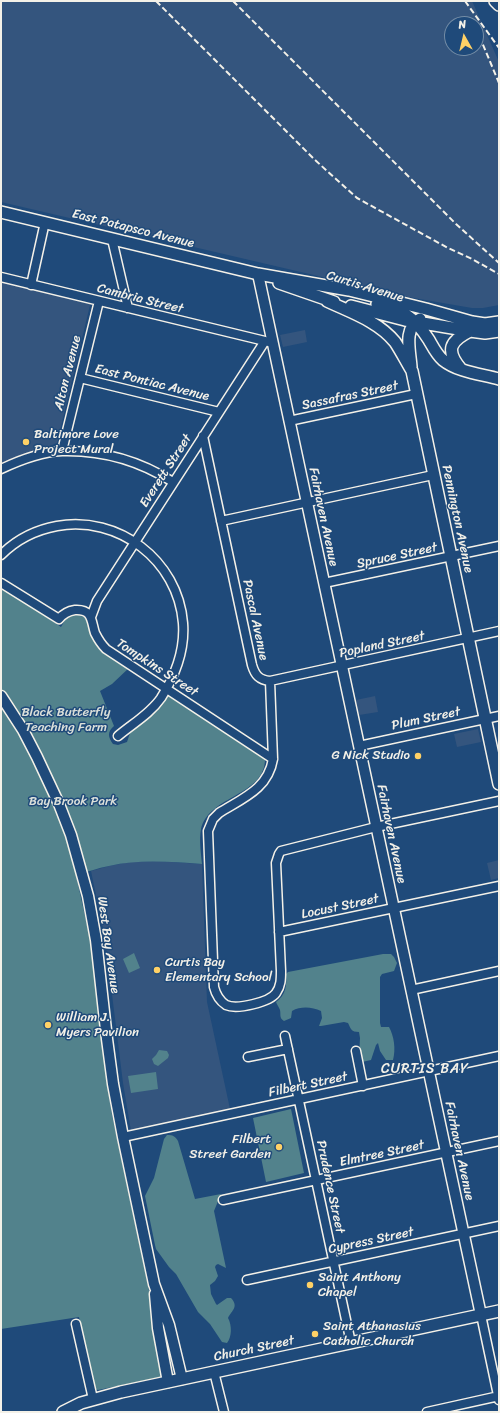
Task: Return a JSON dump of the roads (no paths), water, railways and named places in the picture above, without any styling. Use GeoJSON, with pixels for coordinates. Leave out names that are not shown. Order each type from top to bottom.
{"type":"FeatureCollection","features":[{"type":"Feature","properties":{"kind":"main road"},"geometry":{"type":"LineString","coordinates":[[495,1],[499,5]]}},
{"type":"Feature","properties":{"kind":"main road","name":"East Patapsco Avenue"},"geometry":{"type":"LineString","coordinates":[[1,212],[258,274],[349,290],[426,309],[471,326],[485,333],[499,331]]}},
{"type":"Feature","properties":{"kind":"main road","name":"East Patapsco Avenue"},"geometry":{"type":"LineString","coordinates":[[258,274],[327,300],[405,320],[471,326],[499,322]]}},
{"type":"Feature","properties":{"kind":"main road","name":"Curtis Avenue"},"geometry":{"type":"LineString","coordinates":[[294,280],[389,307],[406,314],[416,321],[442,359],[448,364],[499,379]]}},
{"type":"Feature","properties":{"kind":"main road","name":"Pennington Avenue"},"geometry":{"type":"LineString","coordinates":[[327,300],[375,324],[385,332],[400,349],[412,371],[467,638],[499,784]]}},
{"type":"Feature","properties":{"kind":"main road"},"geometry":{"type":"LineString","coordinates":[[412,371],[409,336],[411,328],[416,321]]}},
{"type":"Feature","properties":{"kind":"main road"},"geometry":{"type":"LineString","coordinates":[[461,369],[451,352],[452,346],[454,340],[471,326]]}},
{"type":"Feature","properties":{"kind":"main road","name":"Church Street"},"geometry":{"type":"LineString","coordinates":[[63,1412],[73,1406],[93,1399],[499,1311]]}},
{"type":"Feature","properties":{"kind":"street"},"geometry":{"type":"LineString","coordinates":[[31,285],[45,222]]}},
{"type":"Feature","properties":{"kind":"street"},"geometry":{"type":"LineString","coordinates":[[112,239],[128,308]]}},
{"type":"Feature","properties":{"kind":"street","name":"Fairhaven Avenue"},"geometry":{"type":"LineString","coordinates":[[258,274],[269,342],[289,421],[307,502],[499,1398]]}},
{"type":"Feature","properties":{"kind":"street","name":"Cambria Street"},"geometry":{"type":"LineString","coordinates":[[1,277],[269,342]]}},
{"type":"Feature","properties":{"kind":"street","name":"Alton Avenue"},"geometry":{"type":"LineString","coordinates":[[62,451],[99,301]]}},
{"type":"Feature","properties":{"kind":"street","name":"Everett Street"},"geometry":{"type":"LineString","coordinates":[[91,617],[97,601],[134,542],[219,412],[269,342]]}},
{"type":"Feature","properties":{"kind":"street","name":"East Pontiac Avenue"},"geometry":{"type":"LineString","coordinates":[[80,378],[219,412]]}},
{"type":"Feature","properties":{"kind":"street","name":"Sassafras Street"},"geometry":{"type":"LineString","coordinates":[[289,421],[416,394]]}},
{"type":"Feature","properties":{"kind":"street","name":"Pascal Avenue"},"geometry":{"type":"LineString","coordinates":[[203,436],[252,665],[256,675],[259,678],[270,681]]}},
{"type":"Feature","properties":{"kind":"street"},"geometry":{"type":"LineString","coordinates":[[1,469],[15,462],[62,451],[116,457],[147,467],[173,482]]}},
{"type":"Feature","properties":{"kind":"street"},"geometry":{"type":"LineString","coordinates":[[221,521],[433,475]]}},
{"type":"Feature","properties":{"kind":"street"},"geometry":{"type":"LineString","coordinates":[[1,555],[19,540],[50,527],[65,525],[95,525],[109,529],[134,542],[151,555],[165,573],[181,610],[183,624],[180,650],[173,676],[154,706],[118,736]]}},
{"type":"Feature","properties":{"kind":"street","name":"Spruce Street"},"geometry":{"type":"LineString","coordinates":[[324,583],[499,546]]}},
{"type":"Feature","properties":{"kind":"street"},"geometry":{"type":"LineString","coordinates":[[1,583],[59,619],[62,615],[72,610],[83,611],[91,617]]}},
{"type":"Feature","properties":{"kind":"street","name":"Tompkins Street"},"geometry":{"type":"LineString","coordinates":[[91,617],[98,638],[106,649],[274,759]]}},
{"type":"Feature","properties":{"kind":"street","name":"Popland Street"},"geometry":{"type":"LineString","coordinates":[[270,681],[499,631]]}},
{"type":"Feature","properties":{"kind":"street"},"geometry":{"type":"LineString","coordinates":[[270,681],[274,759],[270,771],[263,784],[213,818],[208,831],[214,987],[218,997],[226,1004],[230,1006],[240,1006],[271,998],[276,994],[281,983],[276,863],[279,854],[285,849],[376,827],[499,801]]}},
{"type":"Feature","properties":{"kind":"street","name":"West Bay Avenue"},"geometry":{"type":"LineString","coordinates":[[1,696],[23,730],[49,781],[64,816],[88,896],[96,940],[108,1045],[123,1137],[154,1284],[158,1328],[168,1382]]}},
{"type":"Feature","properties":{"kind":"street","name":"Plum Street"},"geometry":{"type":"LineString","coordinates":[[359,746],[499,716]]}},
{"type":"Feature","properties":{"kind":"street","name":"Locust Street"},"geometry":{"type":"LineString","coordinates":[[279,932],[499,886]]}},
{"type":"Feature","properties":{"kind":"street"},"geometry":{"type":"LineString","coordinates":[[411,990],[499,971]]}},
{"type":"Feature","properties":{"kind":"street","name":"Prudence Street"},"geometry":{"type":"LineString","coordinates":[[285,1036],[351,1343]]}},
{"type":"Feature","properties":{"kind":"street"},"geometry":{"type":"LineString","coordinates":[[248,1057],[288,1049]]}},
{"type":"Feature","properties":{"kind":"street"},"geometry":{"type":"LineString","coordinates":[[356,1051],[363,1086]]}},
{"type":"Feature","properties":{"kind":"street","name":"Filbert Street"},"geometry":{"type":"LineString","coordinates":[[123,1137],[499,1056]]}},
{"type":"Feature","properties":{"kind":"street","name":"Elmtree Street"},"geometry":{"type":"LineString","coordinates":[[223,1200],[499,1141]]}},
{"type":"Feature","properties":{"kind":"street","name":"Cypress Street"},"geometry":{"type":"LineString","coordinates":[[247,1280],[499,1226]]}},
{"type":"Feature","properties":{"kind":"street","name":"West Bay Avenue"},"geometry":{"type":"LineString","coordinates":[[154,1284],[169,1325],[182,1379]]}},
{"type":"Feature","properties":{"kind":"street"},"geometry":{"type":"LineString","coordinates":[[76,1324],[93,1399]]}},
{"type":"Feature","properties":{"kind":"street"},"geometry":{"type":"LineString","coordinates":[[214,1372],[224,1412]]}},
{"type":"Feature","properties":{"kind":"street"},"geometry":{"type":"LineString","coordinates":[[427,1412],[499,1398]]}},
{"type":"Feature","properties":{"kind":"railway"},"geometry":{"type":"LineString","coordinates":[[156,1],[315,160],[357,198],[499,274]]}},
{"type":"Feature","properties":{"kind":"railway"},"geometry":{"type":"LineString","coordinates":[[233,1],[456,224],[499,263]]}},
{"type":"Feature","properties":{"kind":"railway"},"geometry":{"type":"LineString","coordinates":[[465,1],[499,48]]}},
{"type":"Feature","properties":{"kind":"railway"},"geometry":{"type":"LineString","coordinates":[[484,47],[499,83]]}},
{"type":"Feature","properties":{"kind":"place","name":"Baltimore Love Project Mural"},"geometry":{"type":"Point","coordinates":[26,442]}},
{"type":"Feature","properties":{"kind":"place","name":"G Nick Studio"},"geometry":{"type":"Point","coordinates":[418,756]}},
{"type":"Feature","properties":{"kind":"place","name":"Curtis Bay Elementary School"},"geometry":{"type":"Point","coordinates":[157,970]}},
{"type":"Feature","properties":{"kind":"place","name":"William J. Myers Pavilion"},"geometry":{"type":"Point","coordinates":[48,1025]}},
{"type":"Feature","properties":{"kind":"place","name":"Filbert Street Garden"},"geometry":{"type":"Point","coordinates":[279,1147]}},
{"type":"Feature","properties":{"kind":"place","name":"Saint Anthony Chapel"},"geometry":{"type":"Point","coordinates":[310,1285]}},
{"type":"Feature","properties":{"kind":"place","name":"Saint Athanasius Catholic Church"},"geometry":{"type":"Point","coordinates":[315,1334]}},
{"type":"Feature","properties":{"kind":"district","name":"CURTIS BAY"},"geometry":{"type":"Point","coordinates":[425,1069]}},
{"type":"Feature","properties":{"kind":"park label","name":"Black Butterfly Teaching Farm"},"geometry":{"type":"Point","coordinates":[66,720]}},
{"type":"Feature","properties":{"kind":"park label","name":"Bay Brook Park"},"geometry":{"type":"Point","coordinates":[73,802]}}]}
